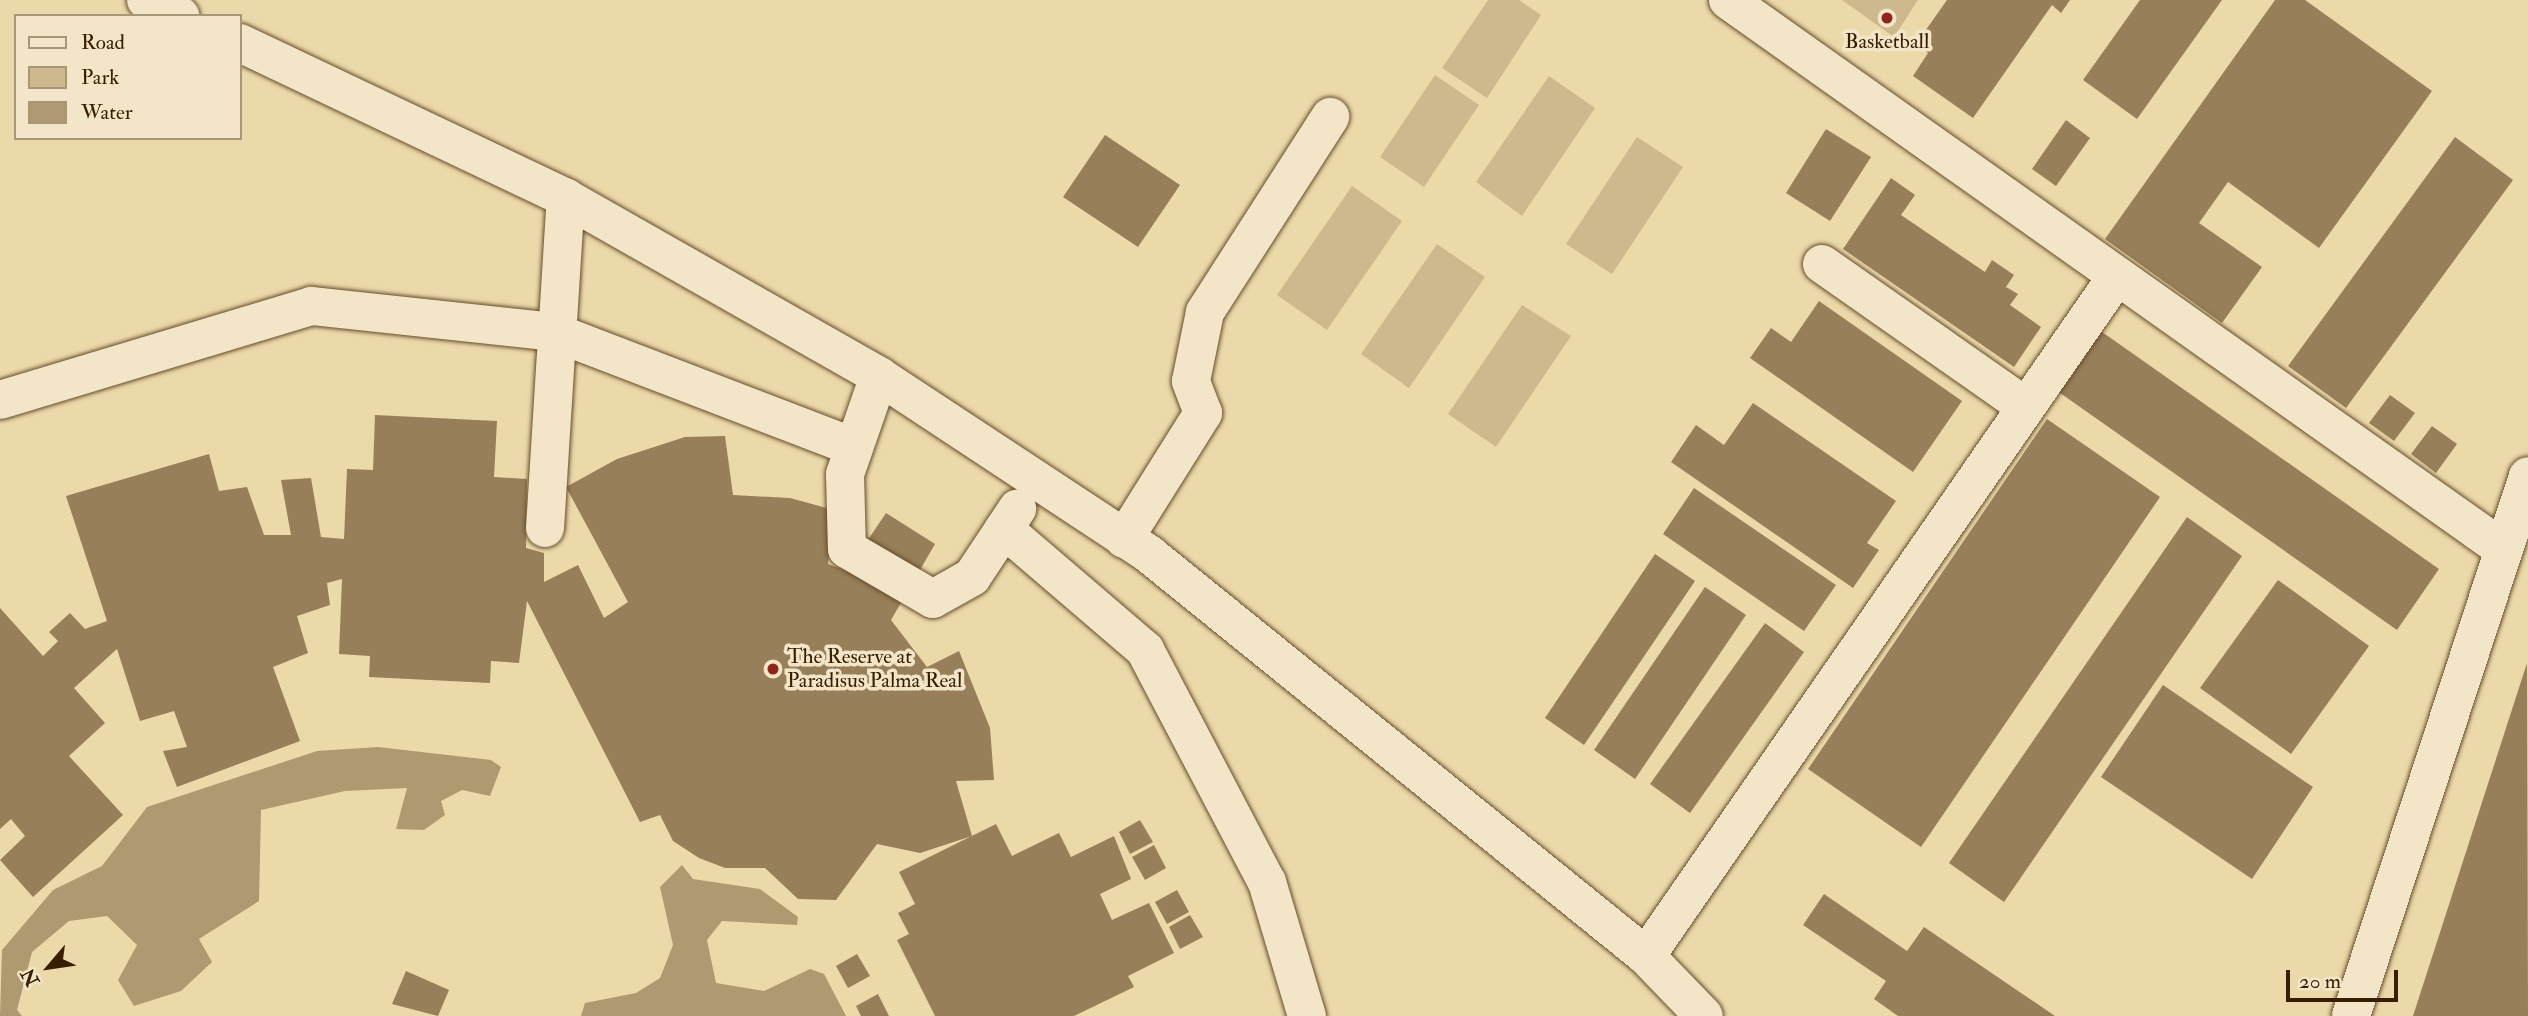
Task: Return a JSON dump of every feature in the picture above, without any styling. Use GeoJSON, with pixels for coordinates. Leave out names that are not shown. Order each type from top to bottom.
{"type":"FeatureCollection","features":[{"type":"Feature","properties":{"kind":"lane"},"geometry":{"type":"LineString","coordinates":[[146,0],[176,14]]}},
{"type":"Feature","properties":{"kind":"lane"},"geometry":{"type":"LineString","coordinates":[[1728,0],[2503,549]]}},
{"type":"Feature","properties":{"kind":"lane"},"geometry":{"type":"LineString","coordinates":[[242,44],[566,198],[879,376],[1034,484],[1124,539],[1646,957],[1704,1016]]}},
{"type":"Feature","properties":{"kind":"lane"},"geometry":{"type":"LineString","coordinates":[[1124,539],[1203,413],[1191,381],[1205,312],[1330,117]]}},
{"type":"Feature","properties":{"kind":"lane"},"geometry":{"type":"LineString","coordinates":[[545,528],[554,332],[566,198]]}},
{"type":"Feature","properties":{"kind":"lane"},"geometry":{"type":"LineString","coordinates":[[1822,264],[2026,407]]}},
{"type":"Feature","properties":{"kind":"lane"},"geometry":{"type":"LineString","coordinates":[[1646,957],[2117,276]]}},
{"type":"Feature","properties":{"kind":"lane"},"geometry":{"type":"LineString","coordinates":[[0,400],[311,306],[554,332],[854,447]]}},
{"type":"Feature","properties":{"kind":"lane"},"geometry":{"type":"LineString","coordinates":[[879,376],[845,474],[847,549],[933,599],[972,577],[1034,484]]}},
{"type":"Feature","properties":{"kind":"lane"},"geometry":{"type":"LineString","coordinates":[[2351,1016],[2528,476]]}},
{"type":"Feature","properties":{"kind":"lane"},"geometry":{"type":"LineString","coordinates":[[1004,529],[1145,650],[1267,882],[1307,1016]]}},
{"type":"Feature","properties":{"kind":"green space"},"geometry":{"type":"Polygon","coordinates":[[[1488,0],[1519,0],[1541,15],[1487,98],[1442,68],[1488,0]]]}},
{"type":"Feature","properties":{"kind":"green space","name":"Basketball"},"geometry":{"type":"Polygon","coordinates":[[[1842,0],[1918,0],[1894,37],[1842,0]]]}},
{"type":"Feature","properties":{"kind":"green space"},"geometry":{"type":"Polygon","coordinates":[[[1435,75],[1479,105],[1424,187],[1380,157],[1435,75]]]}},
{"type":"Feature","properties":{"kind":"green space"},"geometry":{"type":"Polygon","coordinates":[[[1549,76],[1595,108],[1522,216],[1476,182],[1549,76]]]}},
{"type":"Feature","properties":{"kind":"green space"},"geometry":{"type":"Polygon","coordinates":[[[1637,137],[1683,167],[1612,274],[1566,244],[1637,137]]]}},
{"type":"Feature","properties":{"kind":"green space"},"geometry":{"type":"Polygon","coordinates":[[[1352,186],[1402,221],[1327,330],[1277,295],[1352,186]]]}},
{"type":"Feature","properties":{"kind":"green space"},"geometry":{"type":"Polygon","coordinates":[[[1437,244],[1485,277],[1409,388],[1361,354],[1437,244]]]}},
{"type":"Feature","properties":{"kind":"green space"},"geometry":{"type":"Polygon","coordinates":[[[1522,305],[1571,336],[1496,447],[1448,414],[1522,305]]]}},
{"type":"Feature","properties":{"kind":"water"},"geometry":{"type":"Polygon","coordinates":[[[378,747],[491,760],[501,767],[490,796],[462,790],[441,801],[445,815],[424,830],[396,829],[407,788],[345,791],[261,810],[259,901],[199,939],[212,962],[181,991],[134,1006],[118,980],[137,945],[107,916],[69,921],[32,952],[17,1010],[22,1016],[0,1016],[2,950],[53,890],[102,866],[147,807],[317,751],[378,747]]]}},
{"type":"Feature","properties":{"kind":"water"},"geometry":{"type":"Polygon","coordinates":[[[682,865],[693,879],[760,889],[798,917],[797,925],[722,921],[707,940],[716,983],[764,991],[810,969],[824,974],[846,1016],[581,1016],[585,1003],[636,993],[660,978],[673,945],[660,887],[682,865]]]}},
{"type":"Feature","properties":{"kind":"building"},"geometry":{"type":"Polygon","coordinates":[[[1947,0],[2070,0],[2061,13],[2052,5],[1973,118],[1913,76],[1928,53],[1916,44],[1947,0]]]}},
{"type":"Feature","properties":{"kind":"building"},"geometry":{"type":"Polygon","coordinates":[[[2140,0],[2222,0],[2137,119],[2083,80],[2140,0]]]}},
{"type":"Feature","properties":{"kind":"building"},"geometry":{"type":"Polygon","coordinates":[[[2275,0],[2305,0],[2432,91],[2319,248],[2228,182],[2199,223],[2262,267],[2222,323],[2105,239],[2275,0]]]}},
{"type":"Feature","properties":{"kind":"building"},"geometry":{"type":"Polygon","coordinates":[[[2066,120],[2090,138],[2056,186],[2032,169],[2066,120]]]}},
{"type":"Feature","properties":{"kind":"building"},"geometry":{"type":"Polygon","coordinates":[[[1826,129],[1871,157],[1830,221],[1786,193],[1826,129]]]}},
{"type":"Feature","properties":{"kind":"building"},"geometry":{"type":"Polygon","coordinates":[[[1105,135],[1180,185],[1138,247],[1063,197],[1105,135]]]}},
{"type":"Feature","properties":{"kind":"building"},"geometry":{"type":"Polygon","coordinates":[[[2455,137],[2513,180],[2346,408],[2288,366],[2455,137]]]}},
{"type":"Feature","properties":{"kind":"building"},"geometry":{"type":"Polygon","coordinates":[[[1891,178],[1915,195],[1901,215],[1985,272],[1992,260],[2014,275],[2006,287],[2018,294],[2010,305],[2041,327],[2014,367],[1843,249],[1891,178]]]}},
{"type":"Feature","properties":{"kind":"building"},"geometry":{"type":"Polygon","coordinates":[[[1819,301],[1962,401],[1913,472],[1750,358],[1771,328],[1791,342],[1819,301]]]}},
{"type":"Feature","properties":{"kind":"building"},"geometry":{"type":"Polygon","coordinates":[[[2095,327],[2439,569],[2397,630],[2053,388],[2095,327]]]}},
{"type":"Feature","properties":{"kind":"building"},"geometry":{"type":"Polygon","coordinates":[[[2390,395],[2415,413],[2394,441],[2369,423],[2390,395]]]}},
{"type":"Feature","properties":{"kind":"building"},"geometry":{"type":"Polygon","coordinates":[[[1753,403],[1896,501],[1867,543],[1879,550],[1853,588],[1671,462],[1696,425],[1724,445],[1753,403]]]}},
{"type":"Feature","properties":{"kind":"building"},"geometry":{"type":"Polygon","coordinates":[[[375,415],[497,421],[494,477],[527,479],[526,548],[544,553],[544,582],[578,565],[604,618],[628,602],[566,487],[617,459],[685,437],[725,436],[733,495],[790,498],[834,510],[828,564],[847,571],[886,513],[935,544],[891,620],[927,667],[959,651],[990,728],[994,780],[956,781],[972,836],[920,853],[877,844],[836,900],[798,899],[765,868],[725,868],[699,858],[673,841],[660,815],[640,822],[527,601],[519,663],[491,661],[490,683],[369,677],[370,656],[339,654],[342,579],[327,583],[330,605],[297,616],[308,653],[273,667],[300,741],[177,787],[163,751],[187,747],[174,711],[140,721],[117,649],[74,688],[105,723],[69,756],[123,815],[33,897],[0,860],[25,836],[11,819],[0,829],[0,608],[43,656],[58,641],[49,632],[70,613],[85,629],[107,621],[66,496],[209,454],[219,491],[247,487],[264,535],[291,535],[281,480],[311,478],[321,537],[344,539],[347,469],[373,470],[375,415]]]}},
{"type":"Feature","properties":{"kind":"building"},"geometry":{"type":"Polygon","coordinates":[[[2047,419],[2160,497],[1921,847],[1808,769],[2047,419]]]}},
{"type":"Feature","properties":{"kind":"building"},"geometry":{"type":"Polygon","coordinates":[[[2432,426],[2457,444],[2436,473],[2411,454],[2432,426]]]}},
{"type":"Feature","properties":{"kind":"building"},"geometry":{"type":"Polygon","coordinates":[[[1694,488],[1836,585],[1804,631],[1663,534],[1694,488]]]}},
{"type":"Feature","properties":{"kind":"building"},"geometry":{"type":"Polygon","coordinates":[[[2187,517],[2242,556],[2004,902],[1949,863],[2187,517]]]}},
{"type":"Feature","properties":{"kind":"building"},"geometry":{"type":"Polygon","coordinates":[[[1655,554],[1695,581],[1584,745],[1545,718],[1655,554]]]}},
{"type":"Feature","properties":{"kind":"building"},"geometry":{"type":"Polygon","coordinates":[[[2278,580],[2369,646],[2291,754],[2200,688],[2278,580]]]}},
{"type":"Feature","properties":{"kind":"building"},"geometry":{"type":"Polygon","coordinates":[[[1705,587],[1746,615],[1635,779],[1594,750],[1705,587]]]}},
{"type":"Feature","properties":{"kind":"building"},"geometry":{"type":"Polygon","coordinates":[[[1765,623],[1804,652],[1690,813],[1650,784],[1765,623]]]}},
{"type":"Feature","properties":{"kind":"building"},"geometry":{"type":"Polygon","coordinates":[[[2527,663],[2528,1016],[2413,1016],[2527,663]]]}},
{"type":"Feature","properties":{"kind":"building"},"geometry":{"type":"Polygon","coordinates":[[[2163,685],[2313,787],[2252,879],[2101,777],[2163,685]]]}},
{"type":"Feature","properties":{"kind":"building"},"geometry":{"type":"Polygon","coordinates":[[[1140,820],[1153,842],[1130,854],[1119,832],[1140,820]]]}},
{"type":"Feature","properties":{"kind":"building"},"geometry":{"type":"Polygon","coordinates":[[[996,824],[1012,856],[1059,833],[1071,857],[1114,836],[1131,879],[1100,894],[1112,920],[1149,903],[1174,953],[1128,976],[1134,987],[1074,1016],[935,1016],[897,940],[909,934],[898,913],[915,904],[899,872],[996,824]]]}},
{"type":"Feature","properties":{"kind":"building"},"geometry":{"type":"Polygon","coordinates":[[[1154,845],[1166,868],[1145,880],[1132,857],[1154,845]]]}},
{"type":"Feature","properties":{"kind":"building"},"geometry":{"type":"Polygon","coordinates":[[[1177,890],[1189,912],[1167,924],[1155,902],[1177,890]]]}},
{"type":"Feature","properties":{"kind":"building"},"geometry":{"type":"Polygon","coordinates":[[[1824,894],[1907,951],[1924,927],[2055,1016],[1898,1016],[1874,999],[1886,981],[1803,925],[1824,894]]]}},
{"type":"Feature","properties":{"kind":"building"},"geometry":{"type":"Polygon","coordinates":[[[1190,915],[1203,937],[1180,949],[1169,927],[1190,915]]]}},
{"type":"Feature","properties":{"kind":"building"},"geometry":{"type":"Polygon","coordinates":[[[857,954],[870,976],[848,988],[836,966],[857,954]]]}},
{"type":"Feature","properties":{"kind":"building"},"geometry":{"type":"Polygon","coordinates":[[[406,971],[449,990],[438,1016],[392,1004],[406,971]]]}},
{"type":"Feature","properties":{"kind":"building"},"geometry":{"type":"Polygon","coordinates":[[[878,994],[889,1016],[861,1016],[856,1006],[878,994]]]}},
{"type":"Feature","properties":{"kind":"place","name":"Basketball"},"geometry":{"type":"Point","coordinates":[1887,18]}},
{"type":"Feature","properties":{"kind":"place","name":"The Reserve at Paradisus Palma Real"},"geometry":{"type":"Point","coordinates":[773,669]}}]}
